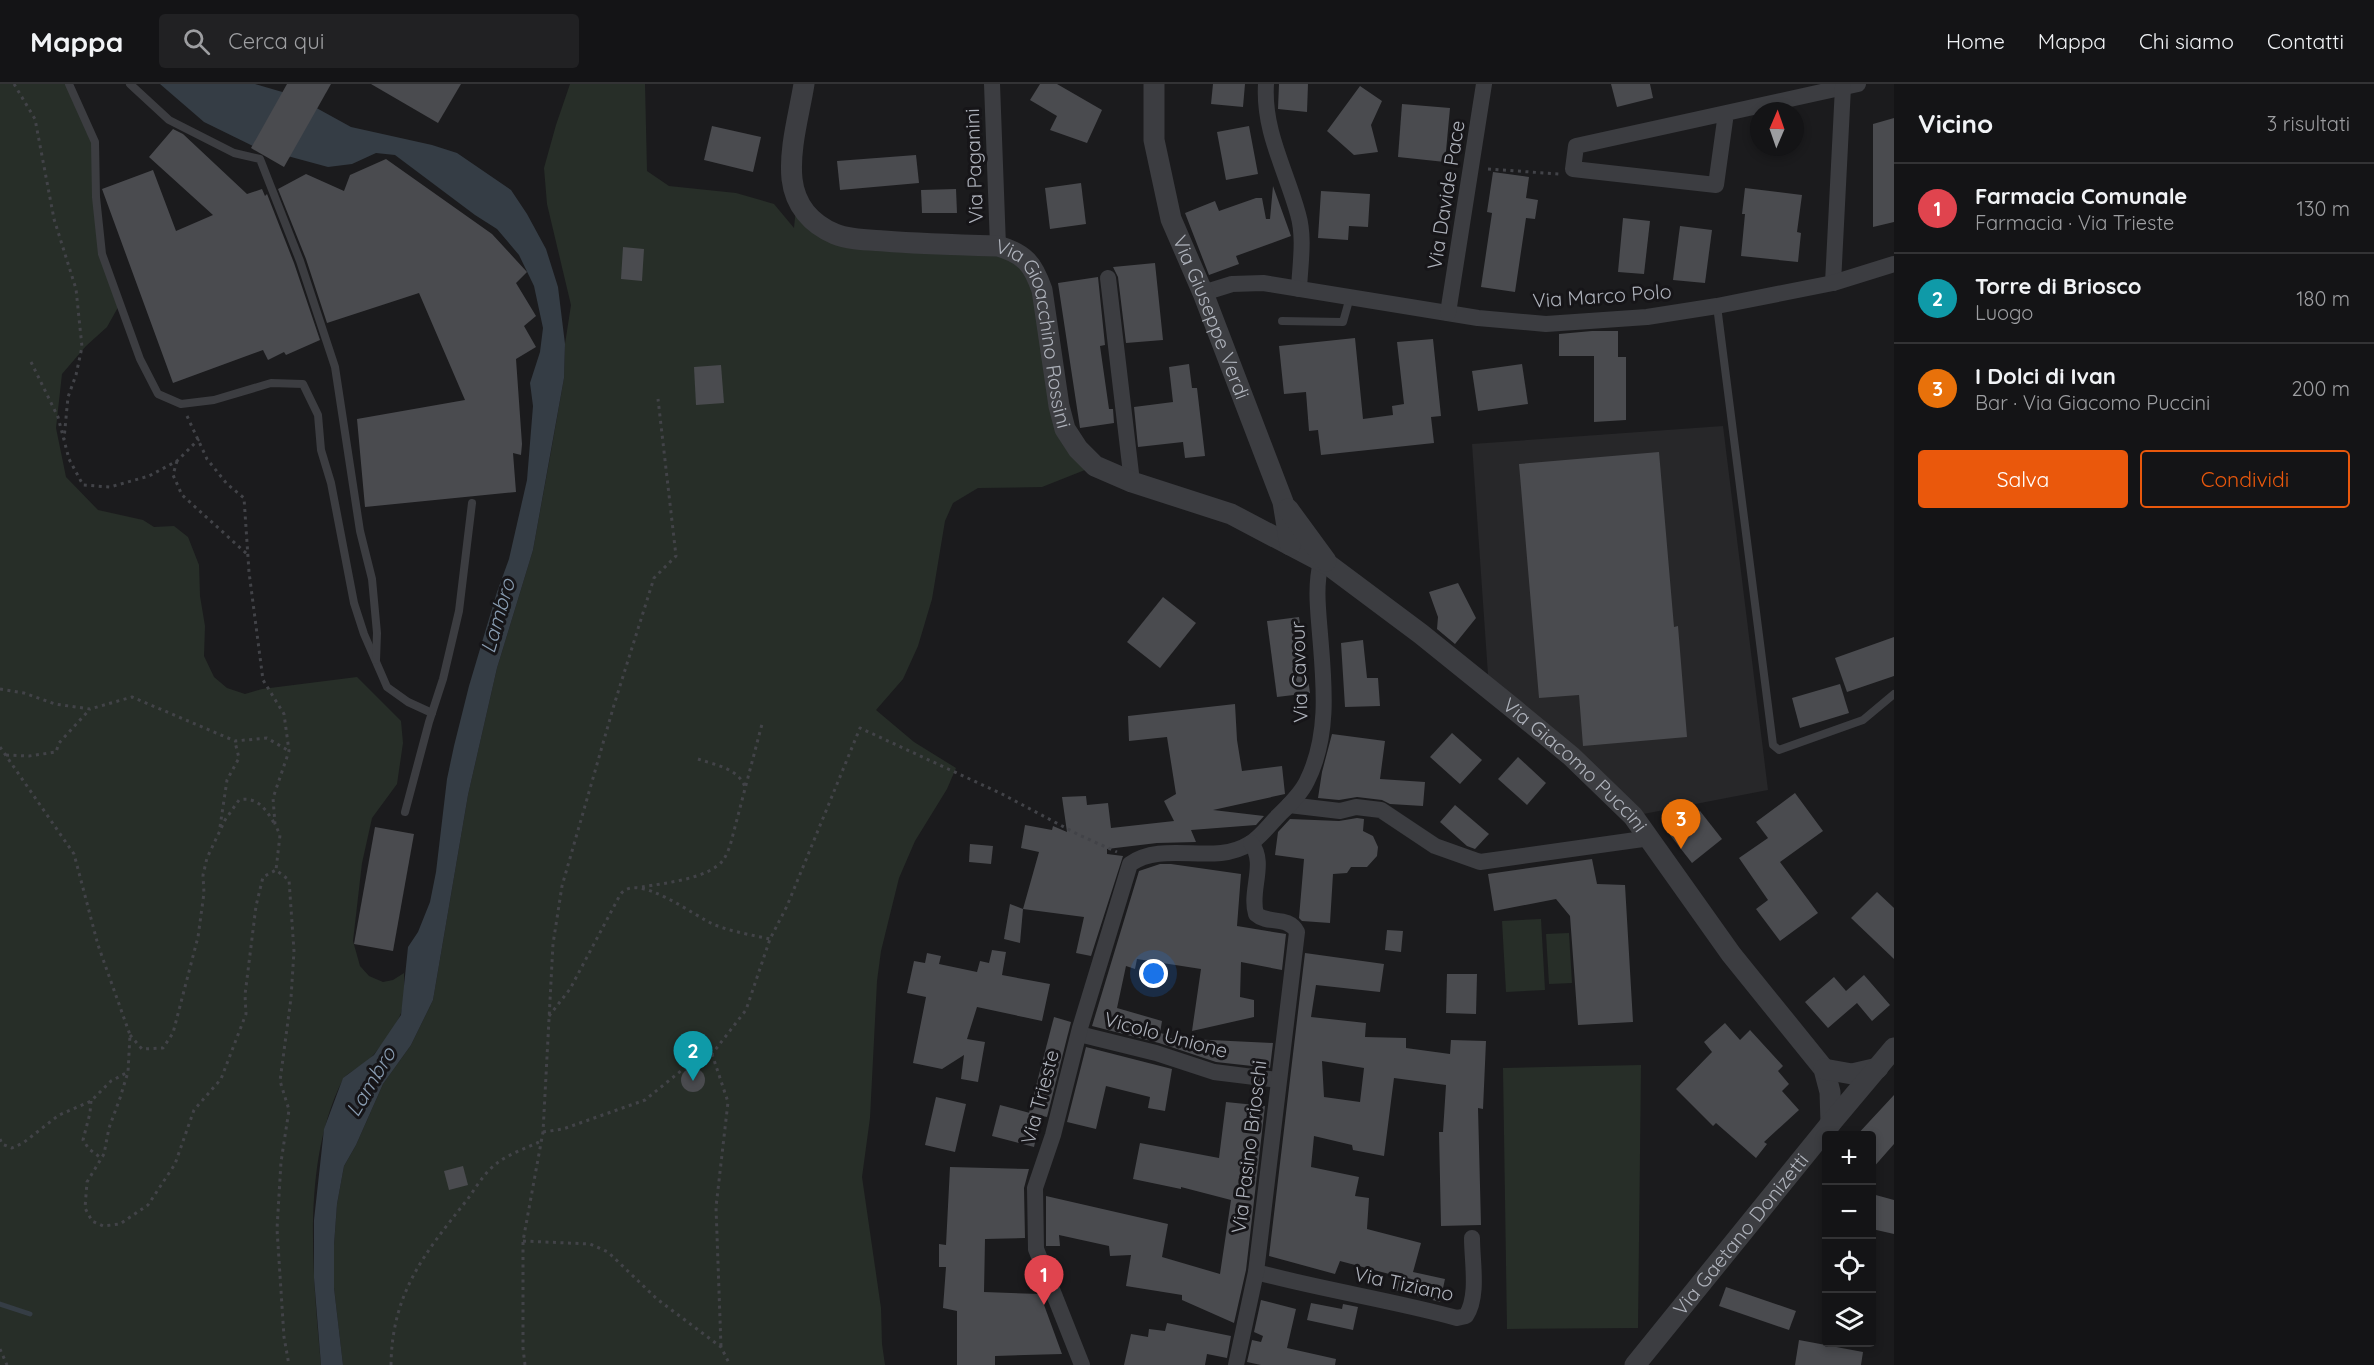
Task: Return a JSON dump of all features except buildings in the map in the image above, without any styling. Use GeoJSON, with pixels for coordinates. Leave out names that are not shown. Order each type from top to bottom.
{"type":"FeatureCollection","features":[{"type":"Feature","properties":{"kind":"street","name":"Via Gioacchino Rossini"},"geometry":{"type":"LineString","coordinates":[[804,84],[792,152],[792,180],[797,198],[806,215],[837,235],[870,240],[998,246],[1014,250],[1036,271],[1042,290],[1059,406],[1070,439],[1095,466],[1132,482],[1231,514],[1290,545]]}},
{"type":"Feature","properties":{"kind":"street","name":"Via Paganini"},"geometry":{"type":"LineString","coordinates":[[993,84],[998,246]]}},
{"type":"Feature","properties":{"kind":"street","name":"Via Giuseppe Verdi"},"geometry":{"type":"LineString","coordinates":[[1154,84],[1154,140],[1171,219],[1203,293],[1283,502],[1290,545]]}},
{"type":"Feature","properties":{"kind":"street"},"geometry":{"type":"LineString","coordinates":[[1266,84],[1268,125],[1302,235],[1299,289]]}},
{"type":"Feature","properties":{"kind":"street","name":"Via Davide Pace"},"geometry":{"type":"LineString","coordinates":[[1448,313],[1484,84]]}},
{"type":"Feature","properties":{"kind":"street"},"geometry":{"type":"LineString","coordinates":[[1726,113],[1716,185],[1573,169],[1576,146],[1726,113],[1850,86],[1833,283]]}},
{"type":"Feature","properties":{"kind":"street","name":"Via Marco Polo"},"geometry":{"type":"LineString","coordinates":[[1203,293],[1232,284],[1263,283],[1448,313],[1546,324],[1647,317],[1716,306],[1833,283],[1894,264]]}},
{"type":"Feature","properties":{"kind":"street"},"geometry":{"type":"LineString","coordinates":[[1108,278],[1132,482]]}},
{"type":"Feature","properties":{"kind":"street"},"geometry":{"type":"LineString","coordinates":[[1283,502],[1326,564]]}},
{"type":"Feature","properties":{"kind":"street","name":"Via Giacomo Puccini"},"geometry":{"type":"LineString","coordinates":[[1290,545],[1326,564],[1489,688],[1571,756],[1633,816],[1731,954],[1824,1069],[1830,1092],[1831,1123]]}},
{"type":"Feature","properties":{"kind":"street","name":"Via Cavour"},"geometry":{"type":"LineString","coordinates":[[1256,838],[1307,783],[1316,760],[1325,707],[1316,590],[1326,564]]}},
{"type":"Feature","properties":{"kind":"street"},"geometry":{"type":"LineString","coordinates":[[1289,805],[1340,811],[1356,807],[1381,810],[1435,846],[1480,862],[1650,838]]}},
{"type":"Feature","properties":{"kind":"street"},"geometry":{"type":"LineString","coordinates":[[1134,861],[1171,854],[1230,851],[1256,838]]}},
{"type":"Feature","properties":{"kind":"street","name":"Via Pasino Brioschi"},"geometry":{"type":"LineString","coordinates":[[1236,1365],[1256,1272],[1297,932],[1293,925],[1287,922],[1260,918],[1256,914],[1254,908],[1258,857],[1256,838]]}},
{"type":"Feature","properties":{"kind":"street","name":"Via Trieste"},"geometry":{"type":"LineString","coordinates":[[1078,1358],[1036,1249],[1035,1188],[1053,1136],[1079,1034],[1134,861]]}},
{"type":"Feature","properties":{"kind":"street","name":"Vicolo Unione"},"geometry":{"type":"LineString","coordinates":[[1079,1034],[1214,1072],[1278,1080]]}},
{"type":"Feature","properties":{"kind":"street","name":"Via Gaetano Donizetti"},"geometry":{"type":"LineString","coordinates":[[1635,1365],[1894,1048]]}},
{"type":"Feature","properties":{"kind":"street"},"geometry":{"type":"LineString","coordinates":[[1824,1069],[1852,1074],[1878,1068]]}},
{"type":"Feature","properties":{"kind":"street","name":"Via Tiziano"},"geometry":{"type":"LineString","coordinates":[[1256,1272],[1457,1318],[1466,1317],[1472,1295],[1472,1238]]}},
{"type":"Feature","properties":{"kind":"lane"},"geometry":{"type":"LineString","coordinates":[[69,84],[95,142],[96,197],[102,254],[140,359],[158,394],[181,404],[214,400],[271,383],[303,384],[318,415],[321,450],[331,483],[354,603],[364,634],[387,687],[408,702],[432,713]]}},
{"type":"Feature","properties":{"kind":"lane"},"geometry":{"type":"LineString","coordinates":[[130,84],[170,120],[234,153],[260,159],[300,261],[335,366],[360,531],[372,579],[377,633],[376,663]]}},
{"type":"Feature","properties":{"kind":"lane"},"geometry":{"type":"LineString","coordinates":[[1282,321],[1343,322],[1350,297]]}},
{"type":"Feature","properties":{"kind":"lane"},"geometry":{"type":"LineString","coordinates":[[1716,306],[1773,745],[1779,750],[1863,720],[1894,694]]}},
{"type":"Feature","properties":{"kind":"lane"},"geometry":{"type":"LineString","coordinates":[[405,813],[443,679],[459,611],[472,502]]}},
{"type":"Feature","properties":{"kind":"path"},"geometry":{"type":"LineString","coordinates":[[14,84],[35,119],[54,219],[76,289],[82,347],[68,397],[64,439]]}},
{"type":"Feature","properties":{"kind":"path"},"geometry":{"type":"LineString","coordinates":[[1472,167],[1557,175],[1573,169]]}},
{"type":"Feature","properties":{"kind":"path"},"geometry":{"type":"LineString","coordinates":[[31,362],[58,417],[69,459],[84,484],[111,487],[149,476],[177,461],[199,439]]}},
{"type":"Feature","properties":{"kind":"path"},"geometry":{"type":"LineString","coordinates":[[525,1365],[523,1241],[543,1132],[553,944],[565,875],[614,705],[654,578],[676,556],[658,399]]}},
{"type":"Feature","properties":{"kind":"path"},"geometry":{"type":"LineString","coordinates":[[181,404],[207,459],[227,483],[244,498],[248,555],[263,680],[284,714],[289,751],[273,798],[275,824]]}},
{"type":"Feature","properties":{"kind":"path"},"geometry":{"type":"LineString","coordinates":[[177,461],[174,475],[182,495],[248,555]]}},
{"type":"Feature","properties":{"kind":"path"},"geometry":{"type":"LineString","coordinates":[[0,689],[24,693],[56,704],[90,709],[132,697],[235,741],[267,738],[289,751]]}},
{"type":"Feature","properties":{"kind":"path"},"geometry":{"type":"LineString","coordinates":[[6,755],[29,756],[56,752],[59,743],[90,709]]}},
{"type":"Feature","properties":{"kind":"path"},"geometry":{"type":"LineString","coordinates":[[548,1017],[570,989],[623,890],[707,872],[723,861],[730,846],[762,724]]}},
{"type":"Feature","properties":{"kind":"path"},"geometry":{"type":"LineString","coordinates":[[543,1132],[563,1129],[645,1100],[682,1070],[712,1054],[746,1010],[770,939],[787,906],[860,728],[1002,794],[1134,861]]}},
{"type":"Feature","properties":{"kind":"path"},"geometry":{"type":"LineString","coordinates":[[220,832],[227,780],[239,758],[235,741]]}},
{"type":"Feature","properties":{"kind":"path"},"geometry":{"type":"LineString","coordinates":[[0,747],[74,854],[98,945],[130,1035],[142,1049],[163,1048],[173,1033],[198,937],[204,893],[203,875],[207,858],[239,800],[247,798],[260,804],[275,824],[280,835],[276,870]]}},
{"type":"Feature","properties":{"kind":"path"},"geometry":{"type":"LineString","coordinates":[[698,759],[731,771],[742,778],[745,789]]}},
{"type":"Feature","properties":{"kind":"path"},"geometry":{"type":"LineString","coordinates":[[130,1035],[128,1072],[101,1158],[87,1182],[85,1208],[92,1221],[103,1226],[120,1224],[148,1205],[175,1164],[194,1110],[222,1079],[246,1014],[245,995],[256,906],[263,877],[276,870]]}},
{"type":"Feature","properties":{"kind":"path"},"geometry":{"type":"LineString","coordinates":[[276,870],[289,880],[294,951],[291,998],[280,1081],[290,1110],[281,1162],[277,1228],[284,1337],[289,1365]]}},
{"type":"Feature","properties":{"kind":"path"},"geometry":{"type":"LineString","coordinates":[[640,887],[716,925],[770,939]]}},
{"type":"Feature","properties":{"kind":"path"},"geometry":{"type":"LineString","coordinates":[[712,1054],[728,1102],[716,1207],[721,1347],[730,1365]]}},
{"type":"Feature","properties":{"kind":"path"},"geometry":{"type":"LineString","coordinates":[[0,1139],[2,1144],[12,1148],[23,1143],[59,1115],[91,1101],[111,1081],[128,1072]]}},
{"type":"Feature","properties":{"kind":"path"},"geometry":{"type":"LineString","coordinates":[[91,1101],[83,1140],[89,1149],[101,1158]]}},
{"type":"Feature","properties":{"kind":"path"},"geometry":{"type":"LineString","coordinates":[[391,1365],[398,1309],[411,1278],[435,1240],[495,1164],[541,1141]]}},
{"type":"Feature","properties":{"kind":"path"},"geometry":{"type":"LineString","coordinates":[[523,1241],[590,1244],[602,1249],[617,1260],[657,1299],[721,1347]]}},
{"type":"Feature","properties":{"kind":"path"},"geometry":{"type":"LineString","coordinates":[[0,1349],[7,1365]]}},
{"type":"Feature","properties":{"kind":"shaded area"},"geometry":{"type":"Polygon","coordinates":[[[0,84],[69,84],[95,142],[102,254],[121,302],[107,327],[86,346],[62,374],[56,428],[66,477],[98,510],[143,520],[154,527],[174,526],[188,537],[199,565],[200,596],[205,626],[204,656],[214,677],[227,688],[245,694],[262,689],[357,677],[401,721],[403,743],[397,784],[372,818],[362,863],[353,941],[360,966],[369,976],[383,982],[393,980],[404,973],[403,1003],[399,1019],[381,1046],[367,1062],[342,1081],[329,1113],[320,1148],[315,1184],[313,1258],[321,1365],[0,1365],[0,84]]]}},
{"type":"Feature","properties":{"kind":"shaded area"},"geometry":{"type":"Polygon","coordinates":[[[570,84],[645,84],[647,171],[669,186],[736,193],[774,204],[794,228],[797,198],[820,226],[1027,260],[1059,406],[1095,466],[1042,487],[978,488],[953,503],[945,521],[932,599],[918,646],[903,679],[876,710],[914,742],[956,768],[947,789],[915,841],[899,878],[881,951],[877,981],[870,1118],[862,1177],[881,1308],[885,1365],[343,1365],[334,1288],[334,1245],[337,1204],[344,1166],[356,1145],[383,1084],[411,1045],[433,1000],[468,795],[497,668],[533,550],[564,378],[565,344],[571,305],[547,204],[544,168],[570,84]]]}},
{"type":"Feature","properties":{"kind":"shaded area"},"geometry":{"type":"Polygon","coordinates":[[[1723,426],[1768,790],[1633,816],[1489,689],[1472,444],[1723,426]]]}},
{"type":"Feature","properties":{"kind":"shaded area"},"geometry":{"type":"Polygon","coordinates":[[[1541,919],[1545,990],[1506,992],[1502,921],[1541,919]]]}},
{"type":"Feature","properties":{"kind":"shaded area"},"geometry":{"type":"Polygon","coordinates":[[[1569,933],[1572,983],[1549,984],[1546,934],[1569,933]]]}},
{"type":"Feature","properties":{"kind":"shaded area"},"geometry":{"type":"Polygon","coordinates":[[[1641,1065],[1638,1328],[1507,1329],[1503,1068],[1641,1065]]]}},
{"type":"Feature","properties":{"kind":"water"},"geometry":{"type":"Polygon","coordinates":[[[160,84],[255,84],[296,96],[261,150],[204,122],[160,84]]]}},
{"type":"Feature","properties":{"kind":"water","name":"Lambro"},"geometry":{"type":"Polygon","coordinates":[[[302,100],[351,127],[432,145],[457,153],[511,190],[546,249],[558,287],[565,344],[564,378],[533,550],[497,668],[468,795],[433,1000],[411,1045],[383,1084],[356,1145],[344,1166],[337,1204],[334,1245],[334,1288],[343,1365],[321,1365],[314,1278],[314,1220],[324,1129],[343,1078],[374,1055],[401,1015],[408,947],[418,932],[430,902],[436,872],[447,779],[454,746],[469,686],[509,559],[527,480],[533,406],[530,383],[540,352],[543,328],[534,286],[519,255],[497,229],[395,155],[376,153],[352,164],[328,167],[269,151],[302,100]]]}},
{"type":"Feature","properties":{"kind":"waterway"},"geometry":{"type":"LineString","coordinates":[[0,1304],[30,1314]]}},
{"type":"Feature","properties":{"kind":"place","name":"I Dolci di Ivan"},"geometry":{"type":"Point","coordinates":[1681,849]}},
{"type":"Feature","properties":{"kind":"place","name":"Torre di Briosco"},"geometry":{"type":"Point","coordinates":[693,1081]}},
{"type":"Feature","properties":{"kind":"place","name":"Farmacia Comunale"},"geometry":{"type":"Point","coordinates":[1044,1305]}}]}
